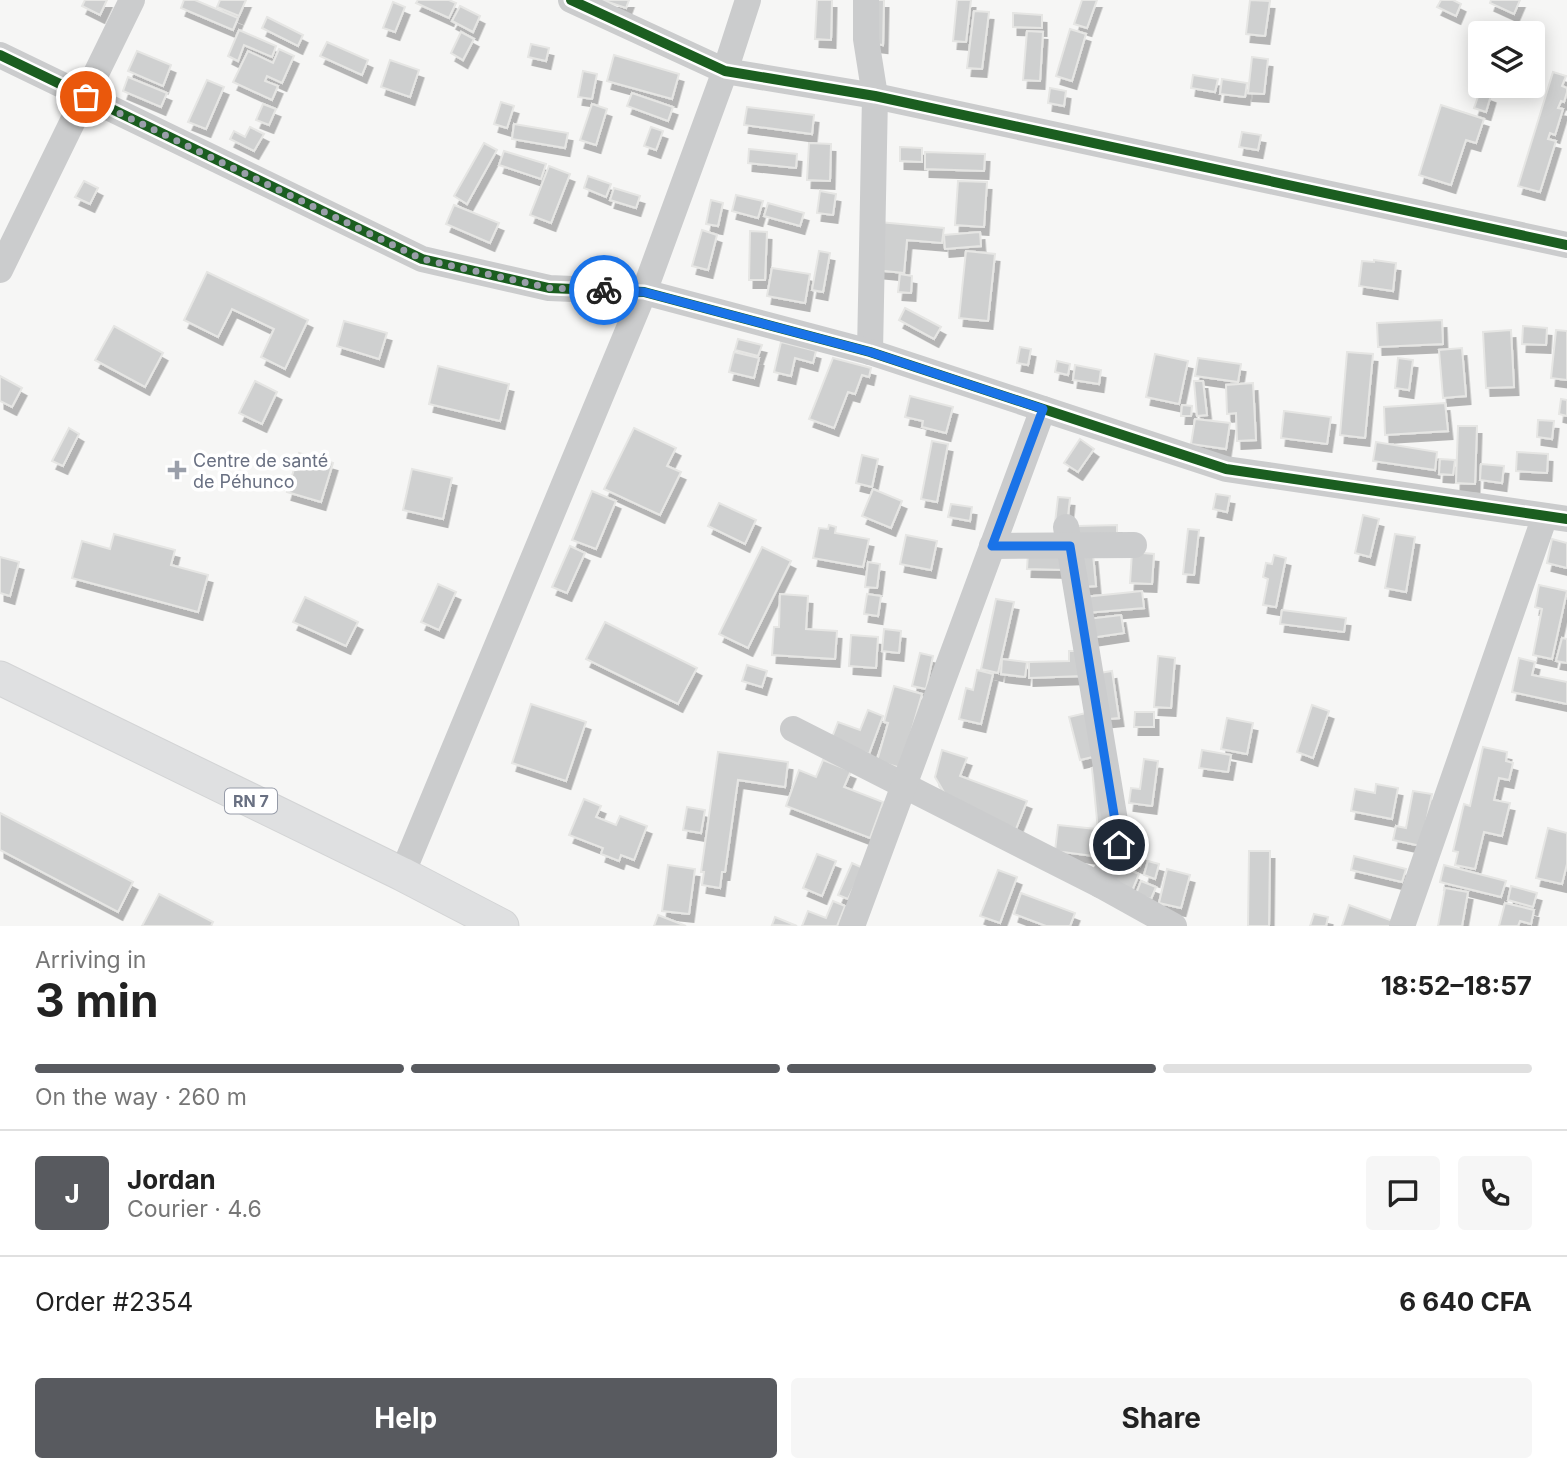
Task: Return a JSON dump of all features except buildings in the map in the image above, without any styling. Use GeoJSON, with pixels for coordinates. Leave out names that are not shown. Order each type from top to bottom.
{"type":"FeatureCollection","features":[{"type":"Feature","properties":{"kind":"main road","name":"RN 7"},"geometry":{"type":"LineString","coordinates":[[0,678],[402,874],[502,926]]}},
{"type":"Feature","properties":{"kind":"street"},"geometry":{"type":"LineString","coordinates":[[0,270],[132,0]]}},
{"type":"Feature","properties":{"kind":"street"},"geometry":{"type":"LineString","coordinates":[[571,0],[725,71],[875,96],[1567,246]]}},
{"type":"Feature","properties":{"kind":"street"},"geometry":{"type":"LineString","coordinates":[[402,874],[644,292],[725,71],[748,0]]}},
{"type":"Feature","properties":{"kind":"street"},"geometry":{"type":"LineString","coordinates":[[866,0],[866,39],[875,96],[870,352]]}},
{"type":"Feature","properties":{"kind":"street"},"geometry":{"type":"LineString","coordinates":[[0,55],[422,259],[549,288],[644,292],[870,352],[1226,469],[1556,517],[1402,926]]}},
{"type":"Feature","properties":{"kind":"street"},"geometry":{"type":"LineString","coordinates":[[852,926],[1043,409]]}},
{"type":"Feature","properties":{"kind":"street"},"geometry":{"type":"LineString","coordinates":[[992,546],[1068,536],[1134,545]]}},
{"type":"Feature","properties":{"kind":"street"},"geometry":{"type":"LineString","coordinates":[[1068,536],[1119,845],[1100,885]]}},
{"type":"Feature","properties":{"kind":"street"},"geometry":{"type":"LineString","coordinates":[[793,729],[1100,885],[1174,926]]}},
{"type":"Feature","properties":{"kind":"cycle path"},"geometry":{"type":"LineString","coordinates":[[571,0],[725,71],[875,96],[1567,245]]}},
{"type":"Feature","properties":{"kind":"cycle path"},"geometry":{"type":"LineString","coordinates":[[0,55],[422,259],[549,288],[644,292],[870,352],[1226,469],[1567,519]]}},
{"type":"Feature","properties":{"kind":"way so far"},"geometry":{"type":"LineString","coordinates":[[86,97],[422,259],[549,288],[604,290]]}},
{"type":"Feature","properties":{"kind":"place","name":"Centre de santé de Péhunco"},"geometry":{"type":"Point","coordinates":[177,470]}},
{"type":"Feature","properties":{"kind":"route"},"geometry":{"type":"LineString","coordinates":[[604,290],[644,292],[870,352],[1043,409],[992,546],[1070,546],[1119,845]]}}]}
